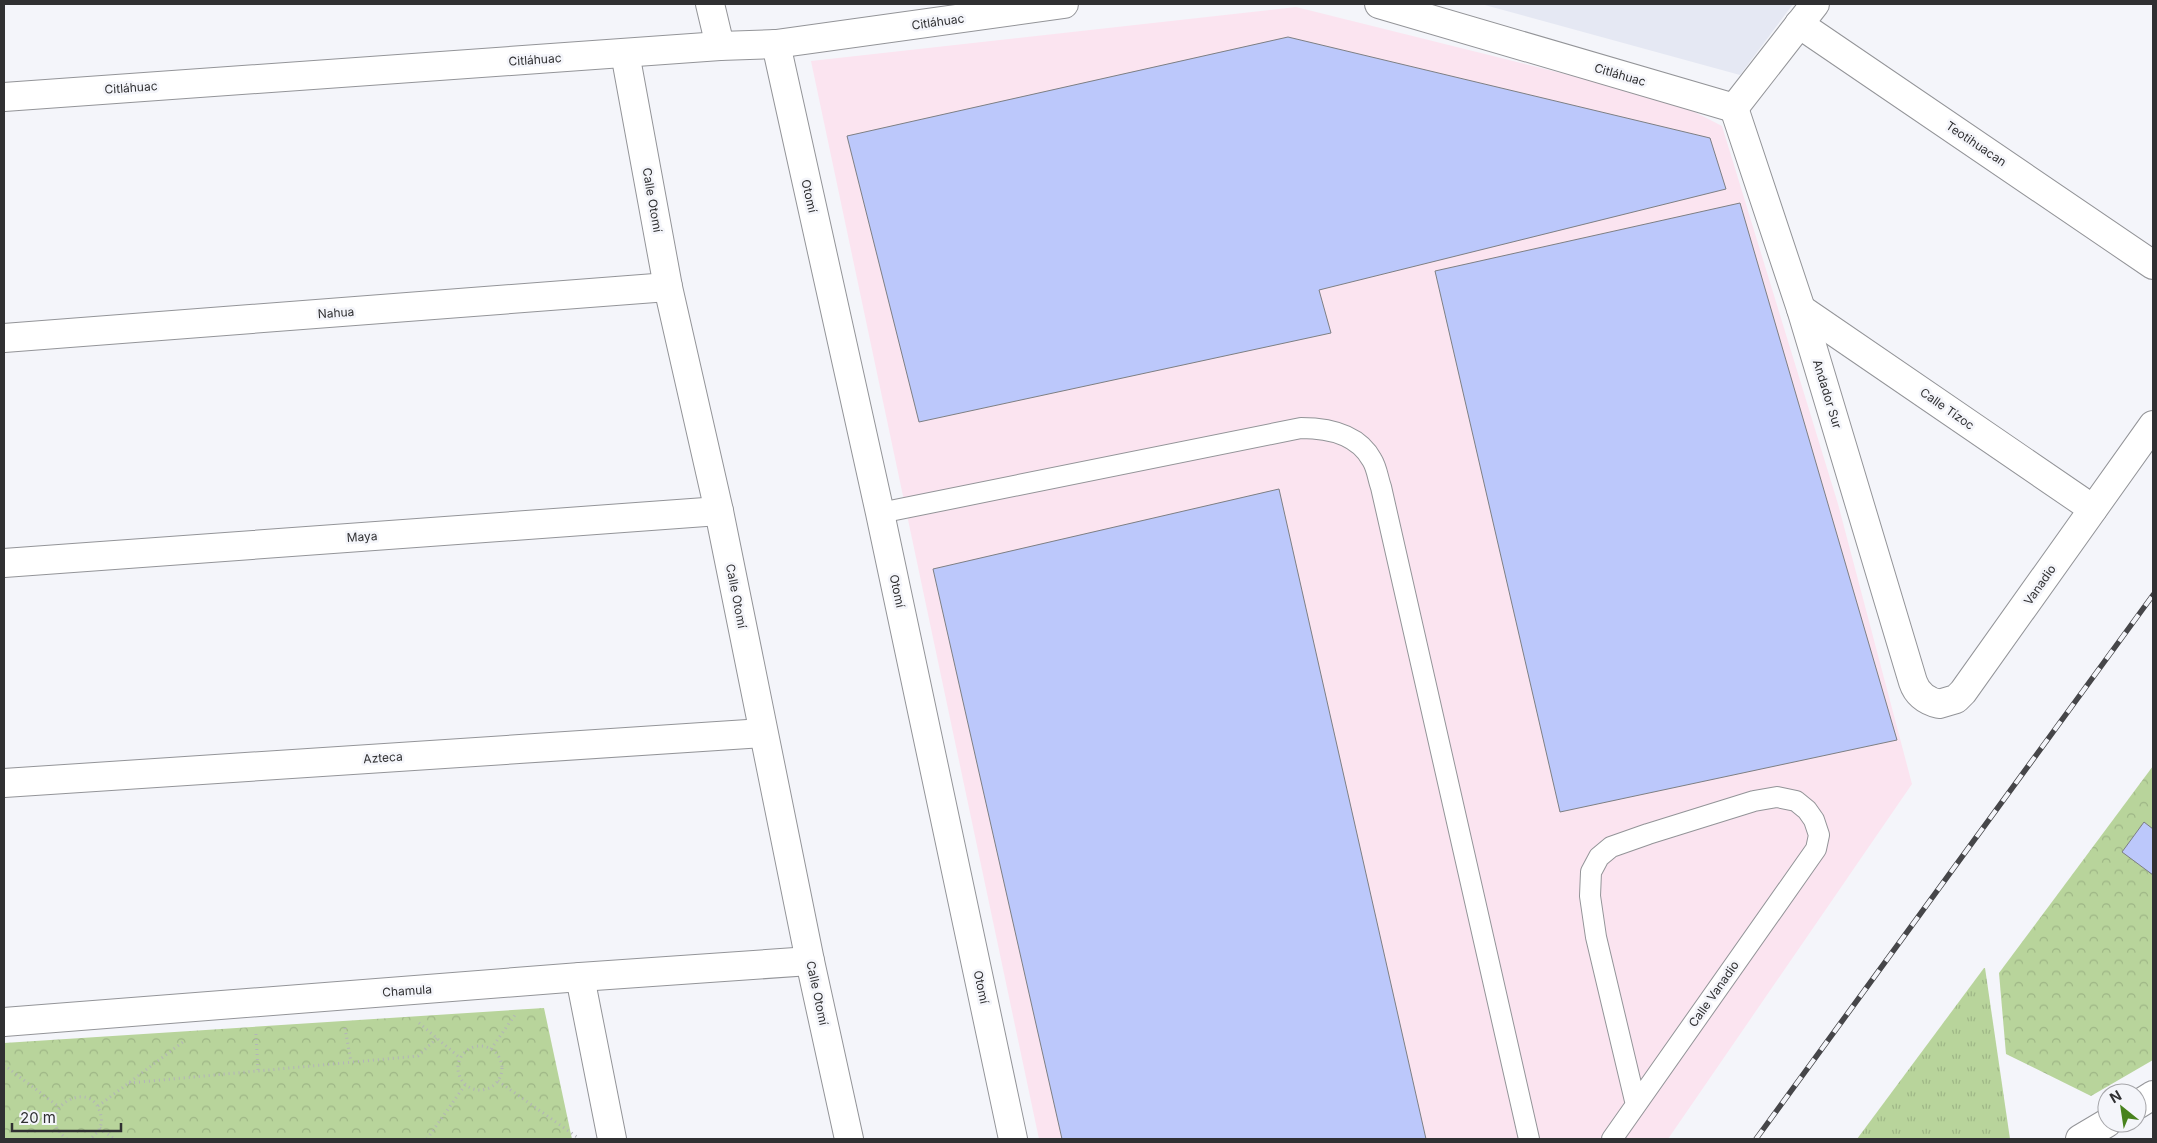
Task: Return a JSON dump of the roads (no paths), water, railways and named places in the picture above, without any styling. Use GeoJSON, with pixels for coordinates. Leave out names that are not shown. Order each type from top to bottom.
{"type":"FeatureCollection","features":[{"type":"Feature","properties":{"kind":"street"},"geometry":{"type":"LineString","coordinates":[[710,4],[720,46]]}},
{"type":"Feature","properties":{"kind":"street","name":"Citláhuac"},"geometry":{"type":"LineString","coordinates":[[4,98],[720,46],[776,44],[1064,4]]}},
{"type":"Feature","properties":{"kind":"street","name":"Citláhuac"},"geometry":{"type":"LineString","coordinates":[[1378,4],[1734,108]]}},
{"type":"Feature","properties":{"kind":"street"},"geometry":{"type":"LineString","coordinates":[[1734,108],[1807,14]]}},
{"type":"Feature","properties":{"kind":"street","name":"Teotihuacan"},"geometry":{"type":"LineString","coordinates":[[1807,14],[2153,265]]}},
{"type":"Feature","properties":{"kind":"street","name":"Otomí"},"geometry":{"type":"LineString","coordinates":[[776,44],[880,513],[1013,1139]]}},
{"type":"Feature","properties":{"kind":"street","name":"Calle Otomí"},"geometry":{"type":"LineString","coordinates":[[625,53],[668,287],[719,511],[810,962],[849,1139]]}},
{"type":"Feature","properties":{"kind":"street","name":"Andador Sur"},"geometry":{"type":"LineString","coordinates":[[1734,108],[1801,309],[1913,682]]}},
{"type":"Feature","properties":{"kind":"street","name":"Nahua"},"geometry":{"type":"LineString","coordinates":[[4,338],[668,287]]}},
{"type":"Feature","properties":{"kind":"street","name":"Calle Tízoc"},"geometry":{"type":"LineString","coordinates":[[1801,309],[2093,509]]}},
{"type":"Feature","properties":{"kind":"street","name":"Vanadio"},"geometry":{"type":"LineString","coordinates":[[1913,682],[1918,692],[1931,702],[1939,704],[1948,703],[1963,692],[2153,425]]}},
{"type":"Feature","properties":{"kind":"street","name":"Maya"},"geometry":{"type":"LineString","coordinates":[[4,563],[719,511]]}},
{"type":"Feature","properties":{"kind":"street","name":"Azteca"},"geometry":{"type":"LineString","coordinates":[[4,783],[763,733]]}},
{"type":"Feature","properties":{"kind":"street","name":"Chamula"},"geometry":{"type":"LineString","coordinates":[[4,1022],[580,977],[810,962]]}},
{"type":"Feature","properties":{"kind":"street"},"geometry":{"type":"LineString","coordinates":[[580,977],[612,1139]]}},
{"type":"Feature","properties":{"kind":"street"},"geometry":{"type":"LineString","coordinates":[[2080,1139],[2097,1129]]}},
{"type":"Feature","properties":{"kind":"lane"},"geometry":{"type":"LineString","coordinates":[[880,513],[1301,428],[1323,428],[1342,434],[1359,445],[1372,460],[1381,487],[1529,1139]]}},
{"type":"Feature","properties":{"kind":"lane","name":"Calle Vanadio"},"geometry":{"type":"LineString","coordinates":[[1612,1139],[1636,1105],[1816,849],[1819,835],[1814,820],[1807,810],[1796,801],[1777,797],[1754,802],[1648,834],[1611,847],[1599,857],[1591,872],[1590,896],[1596,937],[1636,1105]]}},
{"type":"Feature","properties":{"kind":"railway"},"geometry":{"type":"LineString","coordinates":[[1756,1139],[2153,595]]}}]}
